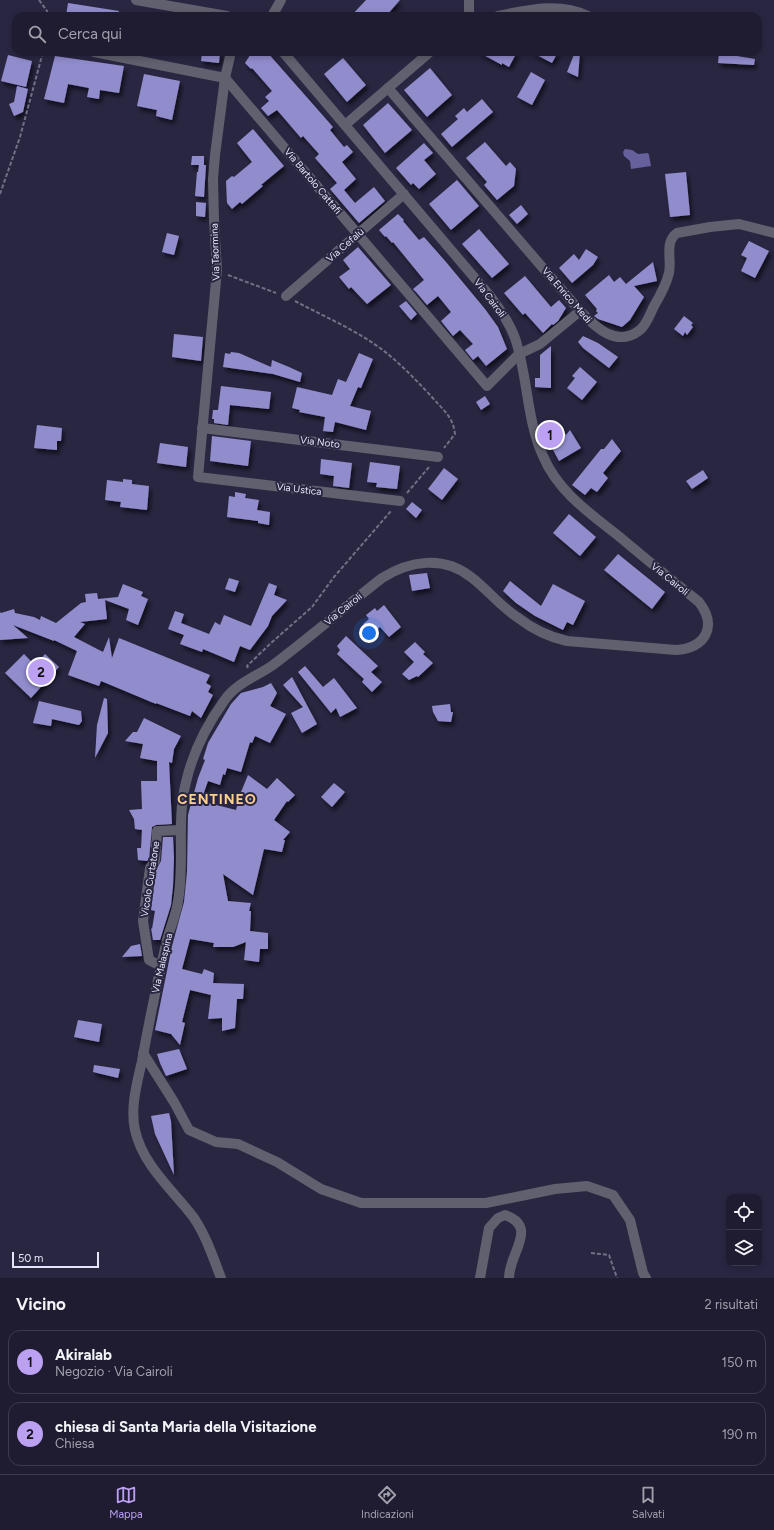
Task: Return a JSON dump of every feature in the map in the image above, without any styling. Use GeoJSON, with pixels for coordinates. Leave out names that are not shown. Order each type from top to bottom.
{"type":"FeatureCollection","features":[{"type":"Feature","properties":{"kind":"street"},"geometry":{"type":"LineString","coordinates":[[136,0],[204,12]]}},
{"type":"Feature","properties":{"kind":"street"},"geometry":{"type":"LineString","coordinates":[[274,12],[281,0]]}},
{"type":"Feature","properties":{"kind":"street"},"geometry":{"type":"LineString","coordinates":[[469,0],[469,12]]}},
{"type":"Feature","properties":{"kind":"street"},"geometry":{"type":"LineString","coordinates":[[518,12],[538,8],[577,12]]}},
{"type":"Feature","properties":{"kind":"street"},"geometry":{"type":"LineString","coordinates":[[114,56],[225,78]]}},
{"type":"Feature","properties":{"kind":"street","name":"Via Taormina"},"geometry":{"type":"LineString","coordinates":[[198,477],[218,270],[214,220],[214,167],[225,78],[230,56]]}},
{"type":"Feature","properties":{"kind":"street","name":"Via Cairoli"},"geometry":{"type":"LineString","coordinates":[[203,733],[225,699],[242,682],[272,666],[382,578],[400,567],[412,564],[433,563],[455,567],[463,572],[516,617],[556,638],[586,644],[685,650],[700,643],[706,635],[708,619],[698,602],[578,503],[556,480],[542,455],[532,423],[519,354],[514,337],[502,312],[286,56]]}},
{"type":"Feature","properties":{"kind":"street"},"geometry":{"type":"LineString","coordinates":[[345,125],[425,56]]}},
{"type":"Feature","properties":{"kind":"street","name":"Via Bartolo Cattafi"},"geometry":{"type":"LineString","coordinates":[[225,78],[487,386],[519,354]]}},
{"type":"Feature","properties":{"kind":"street","name":"Via Enrico Medi"},"geometry":{"type":"LineString","coordinates":[[388,88],[580,311],[594,326],[615,337],[625,337],[632,334],[640,330],[646,323],[666,283],[671,263],[670,242],[674,235],[681,232],[710,227],[739,224],[774,233]]}},
{"type":"Feature","properties":{"kind":"street","name":"Via Cefalù"},"geometry":{"type":"LineString","coordinates":[[286,296],[404,194]]}},
{"type":"Feature","properties":{"kind":"street"},"geometry":{"type":"LineString","coordinates":[[519,354],[540,344],[580,311]]}},
{"type":"Feature","properties":{"kind":"street","name":"Via Noto"},"geometry":{"type":"LineString","coordinates":[[202,428],[438,457]]}},
{"type":"Feature","properties":{"kind":"street","name":"Via Ustica"},"geometry":{"type":"LineString","coordinates":[[198,477],[400,501]]}},
{"type":"Feature","properties":{"kind":"street","name":"Via Malaspina"},"geometry":{"type":"LineString","coordinates":[[203,733],[194,754],[185,784],[180,830],[180,887],[178,903],[161,966],[149,1020],[134,1107],[135,1129],[138,1141],[148,1161],[194,1219],[208,1244],[221,1278]]}},
{"type":"Feature","properties":{"kind":"street","name":"Vicolo Curtatone"},"geometry":{"type":"LineString","coordinates":[[161,966],[148,960],[143,921],[146,896],[150,868],[155,861],[157,831],[180,830]]}},
{"type":"Feature","properties":{"kind":"street"},"geometry":{"type":"LineString","coordinates":[[143,1053],[174,1102],[189,1130],[216,1142],[238,1144],[277,1162],[320,1189],[361,1203],[486,1203],[555,1189],[587,1186],[613,1195],[630,1220],[643,1274],[646,1278]]}},
{"type":"Feature","properties":{"kind":"street"},"geometry":{"type":"LineString","coordinates":[[480,1278],[489,1228],[498,1218],[505,1215],[517,1221],[521,1227],[522,1235],[511,1261],[509,1278]]}},
{"type":"Feature","properties":{"kind":"path"},"geometry":{"type":"LineString","coordinates":[[39,0],[47,12]]}},
{"type":"Feature","properties":{"kind":"path"},"geometry":{"type":"LineString","coordinates":[[0,194],[20,137],[42,56]]}},
{"type":"Feature","properties":{"kind":"path"},"geometry":{"type":"LineString","coordinates":[[591,1253],[608,1255],[617,1278]]}},
{"type":"Feature","properties":{"kind":"shaded area"},"geometry":{"type":"Polygon","coordinates":[[[625,149],[632,150],[638,154],[648,153],[651,166],[631,169],[630,161],[624,156],[623,152],[625,149]]]}},
{"type":"Feature","properties":{"kind":"building"},"geometry":{"type":"Polygon","coordinates":[[[366,0],[400,0],[390,12],[355,12],[366,0]]]}},
{"type":"Feature","properties":{"kind":"building"},"geometry":{"type":"Polygon","coordinates":[[[68,3],[119,11],[119,12],[67,12],[68,3]]]}},
{"type":"Feature","properties":{"kind":"building"},"geometry":{"type":"Polygon","coordinates":[[[8,55],[32,61],[26,87],[1,81],[8,55]]]}},
{"type":"Feature","properties":{"kind":"building"},"geometry":{"type":"Polygon","coordinates":[[[55,56],[124,66],[119,93],[100,90],[99,99],[87,97],[89,88],[68,84],[64,103],[44,99],[55,56]]]}},
{"type":"Feature","properties":{"kind":"building"},"geometry":{"type":"Polygon","coordinates":[[[202,56],[220,56],[219,63],[201,61],[202,56]]]}},
{"type":"Feature","properties":{"kind":"building"},"geometry":{"type":"Polygon","coordinates":[[[249,56],[271,56],[333,127],[330,130],[344,147],[347,145],[353,152],[342,162],[356,179],[344,190],[355,203],[374,187],[385,201],[359,223],[330,189],[337,183],[315,158],[319,154],[303,136],[301,138],[277,110],[268,116],[261,108],[269,101],[265,97],[272,91],[252,68],[251,69],[245,63],[249,56]]]}},
{"type":"Feature","properties":{"kind":"building"},"geometry":{"type":"Polygon","coordinates":[[[485,56],[515,56],[509,67],[502,63],[502,65],[485,56]]]}},
{"type":"Feature","properties":{"kind":"building"},"geometry":{"type":"Polygon","coordinates":[[[539,56],[556,56],[552,63],[539,56]]]}},
{"type":"Feature","properties":{"kind":"building"},"geometry":{"type":"Polygon","coordinates":[[[573,56],[580,56],[578,77],[567,72],[573,56]]]}},
{"type":"Feature","properties":{"kind":"building"},"geometry":{"type":"Polygon","coordinates":[[[719,56],[737,56],[755,59],[754,65],[718,63],[719,56]]]}},
{"type":"Feature","properties":{"kind":"building"},"geometry":{"type":"Polygon","coordinates":[[[343,58],[366,85],[347,102],[324,74],[343,58]]]}},
{"type":"Feature","properties":{"kind":"building"},"geometry":{"type":"Polygon","coordinates":[[[430,68],[452,95],[427,117],[404,90],[430,68]]]}},
{"type":"Feature","properties":{"kind":"building"},"geometry":{"type":"Polygon","coordinates":[[[531,72],[545,80],[532,105],[517,97],[531,72]]]}},
{"type":"Feature","properties":{"kind":"building"},"geometry":{"type":"Polygon","coordinates":[[[144,74],[180,81],[172,120],[156,116],[157,110],[137,106],[144,74]]]}},
{"type":"Feature","properties":{"kind":"building"},"geometry":{"type":"Polygon","coordinates":[[[17,86],[28,89],[23,112],[14,116],[9,104],[14,102],[17,86]]]}},
{"type":"Feature","properties":{"kind":"building"},"geometry":{"type":"Polygon","coordinates":[[[482,99],[493,112],[452,147],[441,134],[458,119],[455,116],[464,108],[467,112],[482,99]]]}},
{"type":"Feature","properties":{"kind":"building"},"geometry":{"type":"Polygon","coordinates":[[[388,103],[412,130],[385,153],[363,125],[388,103]]]}},
{"type":"Feature","properties":{"kind":"building"},"geometry":{"type":"Polygon","coordinates":[[[253,129],[284,166],[261,185],[263,186],[242,204],[240,202],[232,209],[227,203],[226,181],[232,176],[234,177],[252,162],[237,143],[253,129]]]}},
{"type":"Feature","properties":{"kind":"building"},"geometry":{"type":"Polygon","coordinates":[[[485,142],[506,166],[510,162],[516,169],[514,186],[497,200],[484,185],[487,182],[466,158],[485,142]]]}},
{"type":"Feature","properties":{"kind":"building"},"geometry":{"type":"Polygon","coordinates":[[[424,143],[433,153],[424,160],[436,174],[419,189],[413,183],[411,185],[396,168],[424,143]]]}},
{"type":"Feature","properties":{"kind":"building"},"geometry":{"type":"Polygon","coordinates":[[[192,156],[204,156],[204,165],[206,165],[204,197],[195,196],[199,165],[191,165],[192,156]]]}},
{"type":"Feature","properties":{"kind":"building"},"geometry":{"type":"Polygon","coordinates":[[[686,172],[690,215],[670,217],[665,174],[686,172]]]}},
{"type":"Feature","properties":{"kind":"building"},"geometry":{"type":"Polygon","coordinates":[[[457,180],[479,206],[451,230],[429,204],[457,180]]]}},
{"type":"Feature","properties":{"kind":"building"},"geometry":{"type":"Polygon","coordinates":[[[196,202],[206,203],[205,217],[196,216],[196,202]]]}},
{"type":"Feature","properties":{"kind":"building"},"geometry":{"type":"Polygon","coordinates":[[[521,205],[528,214],[517,224],[509,215],[521,205]]]}},
{"type":"Feature","properties":{"kind":"building"},"geometry":{"type":"Polygon","coordinates":[[[398,214],[419,240],[424,237],[485,309],[498,327],[507,349],[486,366],[478,356],[473,360],[465,350],[473,344],[460,330],[453,336],[441,321],[451,312],[438,296],[427,305],[413,289],[424,280],[393,242],[392,243],[386,236],[385,237],[379,230],[398,214]]]}},
{"type":"Feature","properties":{"kind":"building"},"geometry":{"type":"Polygon","coordinates":[[[479,229],[509,264],[492,278],[462,244],[479,229]]]}},
{"type":"Feature","properties":{"kind":"building"},"geometry":{"type":"Polygon","coordinates":[[[167,233],[179,236],[174,255],[162,252],[167,233]]]}},
{"type":"Feature","properties":{"kind":"building"},"geometry":{"type":"Polygon","coordinates":[[[749,241],[769,251],[755,278],[741,271],[747,258],[741,255],[749,241]]]}},
{"type":"Feature","properties":{"kind":"building"},"geometry":{"type":"Polygon","coordinates":[[[358,247],[391,285],[367,304],[351,287],[349,289],[339,277],[350,269],[343,260],[358,247]]]}},
{"type":"Feature","properties":{"kind":"building"},"geometry":{"type":"Polygon","coordinates":[[[586,249],[598,257],[593,265],[572,283],[559,268],[574,254],[579,260],[586,249]]]}},
{"type":"Feature","properties":{"kind":"building"},"geometry":{"type":"Polygon","coordinates":[[[653,262],[657,281],[634,286],[644,297],[630,320],[622,327],[598,319],[594,316],[598,313],[596,311],[597,309],[585,295],[609,275],[614,282],[620,277],[626,284],[653,262]]]}},
{"type":"Feature","properties":{"kind":"building"},"geometry":{"type":"Polygon","coordinates":[[[525,276],[551,307],[559,300],[566,308],[558,321],[553,325],[552,324],[543,333],[525,313],[523,315],[504,293],[525,276]]]}},
{"type":"Feature","properties":{"kind":"building"},"geometry":{"type":"Polygon","coordinates":[[[406,301],[417,314],[411,320],[399,306],[406,301]]]}},
{"type":"Feature","properties":{"kind":"building"},"geometry":{"type":"Polygon","coordinates":[[[684,316],[693,323],[691,325],[693,327],[687,335],[685,332],[683,336],[674,329],[684,316]]]}},
{"type":"Feature","properties":{"kind":"building"},"geometry":{"type":"Polygon","coordinates":[[[174,334],[203,337],[201,361],[172,357],[174,334]]]}},
{"type":"Feature","properties":{"kind":"building"},"geometry":{"type":"Polygon","coordinates":[[[583,336],[598,343],[618,357],[609,368],[583,348],[578,342],[583,336]]]}},
{"type":"Feature","properties":{"kind":"building"},"geometry":{"type":"Polygon","coordinates":[[[551,346],[551,388],[535,387],[535,378],[540,378],[540,355],[551,346]]]}},
{"type":"Feature","properties":{"kind":"building"},"geometry":{"type":"Polygon","coordinates":[[[231,352],[239,353],[271,367],[272,360],[289,367],[302,373],[300,382],[273,374],[223,367],[225,353],[230,354],[231,352]]]}},
{"type":"Feature","properties":{"kind":"building"},"geometry":{"type":"Polygon","coordinates":[[[359,353],[373,359],[361,388],[358,387],[350,406],[371,411],[366,430],[335,422],[333,432],[323,431],[325,417],[299,412],[300,410],[292,408],[297,387],[332,395],[338,379],[346,382],[359,353]]]}},
{"type":"Feature","properties":{"kind":"building"},"geometry":{"type":"Polygon","coordinates":[[[580,367],[597,382],[582,400],[567,388],[575,378],[572,376],[580,367]]]}},
{"type":"Feature","properties":{"kind":"building"},"geometry":{"type":"Polygon","coordinates":[[[221,386],[271,392],[269,409],[230,405],[228,425],[214,423],[214,419],[212,419],[213,410],[218,410],[221,386]]]}},
{"type":"Feature","properties":{"kind":"building"},"geometry":{"type":"Polygon","coordinates":[[[485,396],[490,404],[481,410],[476,402],[485,396]]]}},
{"type":"Feature","properties":{"kind":"building"},"geometry":{"type":"Polygon","coordinates":[[[37,425],[62,428],[61,441],[57,441],[57,450],[34,448],[37,425]]]}},
{"type":"Feature","properties":{"kind":"building"},"geometry":{"type":"Polygon","coordinates":[[[560,426],[566,435],[570,430],[581,448],[559,461],[552,448],[554,447],[546,434],[560,426]]]}},
{"type":"Feature","properties":{"kind":"building"},"geometry":{"type":"Polygon","coordinates":[[[212,436],[251,441],[248,466],[210,461],[212,436]]]}},
{"type":"Feature","properties":{"kind":"building"},"geometry":{"type":"Polygon","coordinates":[[[612,439],[621,451],[603,473],[608,478],[597,492],[591,488],[585,495],[572,485],[601,449],[604,449],[612,439]]]}},
{"type":"Feature","properties":{"kind":"building"},"geometry":{"type":"Polygon","coordinates":[[[160,443],[188,447],[186,467],[157,463],[160,443]]]}},
{"type":"Feature","properties":{"kind":"building"},"geometry":{"type":"Polygon","coordinates":[[[321,459],[352,463],[349,488],[333,486],[334,476],[320,474],[321,459]]]}},
{"type":"Feature","properties":{"kind":"building"},"geometry":{"type":"Polygon","coordinates":[[[370,462],[400,466],[397,489],[376,487],[377,483],[367,482],[370,462]]]}},
{"type":"Feature","properties":{"kind":"building"},"geometry":{"type":"Polygon","coordinates":[[[444,468],[458,479],[442,500],[428,489],[444,468]]]}},
{"type":"Feature","properties":{"kind":"building"},"geometry":{"type":"Polygon","coordinates":[[[703,470],[708,478],[692,489],[686,481],[703,470]]]}},
{"type":"Feature","properties":{"kind":"building"},"geometry":{"type":"Polygon","coordinates":[[[123,479],[132,480],[132,484],[149,486],[147,510],[120,507],[121,502],[105,500],[107,480],[123,482],[123,479]]]}},
{"type":"Feature","properties":{"kind":"building"},"geometry":{"type":"Polygon","coordinates":[[[235,492],[246,494],[245,498],[259,500],[257,510],[270,512],[269,525],[258,523],[258,521],[227,517],[229,496],[235,497],[235,492]]]}},
{"type":"Feature","properties":{"kind":"building"},"geometry":{"type":"Polygon","coordinates":[[[412,502],[422,510],[416,518],[406,509],[412,502]]]}},
{"type":"Feature","properties":{"kind":"building"},"geometry":{"type":"Polygon","coordinates":[[[569,514],[596,537],[580,556],[553,533],[569,514]]]}},
{"type":"Feature","properties":{"kind":"building"},"geometry":{"type":"Polygon","coordinates":[[[618,554],[665,592],[652,609],[604,570],[618,554]]]}},
{"type":"Feature","properties":{"kind":"building"},"geometry":{"type":"Polygon","coordinates":[[[427,573],[430,588],[412,591],[409,575],[427,573]]]}},
{"type":"Feature","properties":{"kind":"building"},"geometry":{"type":"Polygon","coordinates":[[[229,578],[239,581],[235,592],[225,589],[229,578]]]}},
{"type":"Feature","properties":{"kind":"building"},"geometry":{"type":"Polygon","coordinates":[[[510,581],[541,606],[553,584],[585,601],[573,625],[567,622],[563,630],[535,616],[516,603],[503,591],[510,581]]]}},
{"type":"Feature","properties":{"kind":"building"},"geometry":{"type":"Polygon","coordinates":[[[269,583],[277,586],[274,595],[287,600],[272,616],[268,626],[250,650],[240,646],[234,662],[203,649],[202,652],[180,644],[184,635],[168,629],[175,611],[184,614],[181,623],[209,634],[215,622],[220,625],[224,615],[251,626],[269,583]]]}},
{"type":"Feature","properties":{"kind":"building"},"geometry":{"type":"Polygon","coordinates":[[[123,584],[143,592],[141,596],[148,599],[138,625],[126,620],[129,609],[105,600],[107,619],[80,622],[85,624],[74,637],[103,652],[109,637],[112,658],[119,638],[210,675],[206,683],[211,686],[208,692],[213,695],[201,718],[192,711],[190,716],[156,704],[101,681],[99,686],[68,675],[77,651],[54,640],[13,625],[28,638],[0,640],[0,612],[14,609],[15,613],[34,617],[40,620],[41,616],[56,623],[81,603],[86,602],[85,594],[97,593],[98,599],[118,597],[123,584]]]}},
{"type":"Feature","properties":{"kind":"building"},"geometry":{"type":"Polygon","coordinates":[[[384,605],[401,627],[389,637],[380,627],[371,634],[363,624],[369,619],[366,615],[375,608],[377,611],[384,605]]]}},
{"type":"Feature","properties":{"kind":"building"},"geometry":{"type":"Polygon","coordinates":[[[346,636],[378,666],[371,672],[382,682],[372,692],[362,682],[364,679],[337,654],[340,650],[337,646],[346,636]]]}},
{"type":"Feature","properties":{"kind":"building"},"geometry":{"type":"Polygon","coordinates":[[[415,642],[425,652],[423,654],[433,663],[418,677],[417,676],[409,680],[402,674],[414,662],[404,652],[415,642]]]}},
{"type":"Feature","properties":{"kind":"building"},"geometry":{"type":"Polygon","coordinates":[[[24,654],[35,665],[45,654],[59,667],[31,698],[5,673],[24,654]]]}},
{"type":"Feature","properties":{"kind":"building"},"geometry":{"type":"Polygon","coordinates":[[[305,666],[323,687],[334,678],[357,708],[340,717],[336,708],[331,713],[298,672],[305,666]]]}},
{"type":"Feature","properties":{"kind":"building"},"geometry":{"type":"Polygon","coordinates":[[[292,677],[317,724],[302,733],[291,713],[303,707],[283,685],[292,677]]]}},
{"type":"Feature","properties":{"kind":"building"},"geometry":{"type":"Polygon","coordinates":[[[271,683],[277,693],[270,706],[286,714],[270,743],[255,736],[252,743],[250,742],[241,772],[227,768],[225,775],[223,774],[220,785],[208,781],[201,801],[236,810],[248,775],[267,789],[277,778],[295,795],[288,802],[287,801],[274,820],[290,832],[283,840],[285,840],[282,852],[264,849],[253,895],[223,874],[228,901],[251,903],[249,911],[251,911],[250,931],[268,933],[268,949],[260,949],[259,962],[244,960],[246,942],[233,947],[213,947],[214,943],[190,939],[182,969],[202,974],[204,969],[214,973],[213,983],[244,984],[243,999],[237,999],[235,1028],[222,1031],[222,1018],[208,1019],[211,995],[190,990],[182,1022],[185,1023],[180,1045],[171,1034],[155,1030],[172,946],[184,902],[187,872],[188,815],[198,778],[205,760],[203,759],[208,743],[231,704],[241,693],[263,687],[271,683]]]}},
{"type":"Feature","properties":{"kind":"building"},"geometry":{"type":"Polygon","coordinates":[[[104,698],[107,699],[108,733],[95,758],[97,725],[104,698]]]}},
{"type":"Feature","properties":{"kind":"building"},"geometry":{"type":"Polygon","coordinates":[[[39,701],[81,711],[82,721],[79,725],[52,719],[51,726],[33,723],[39,701]]]}},
{"type":"Feature","properties":{"kind":"building"},"geometry":{"type":"Polygon","coordinates":[[[450,704],[451,712],[453,712],[451,722],[438,721],[433,712],[432,706],[450,704]]]}},
{"type":"Feature","properties":{"kind":"building"},"geometry":{"type":"Polygon","coordinates":[[[144,718],[181,736],[174,749],[172,763],[169,762],[172,824],[156,825],[152,827],[149,859],[147,861],[138,860],[137,848],[141,848],[142,830],[135,829],[134,819],[129,810],[142,809],[141,781],[157,781],[157,761],[140,758],[143,744],[125,741],[133,732],[137,732],[144,718]]]}},
{"type":"Feature","properties":{"kind":"building"},"geometry":{"type":"Polygon","coordinates":[[[334,783],[345,792],[332,807],[321,797],[334,783]]]}},
{"type":"Feature","properties":{"kind":"building"},"geometry":{"type":"Polygon","coordinates":[[[163,837],[173,837],[173,886],[171,905],[160,940],[153,940],[151,928],[152,929],[155,911],[151,910],[156,870],[161,861],[163,837]]]}},
{"type":"Feature","properties":{"kind":"building"},"geometry":{"type":"Polygon","coordinates":[[[140,944],[142,956],[122,957],[131,946],[140,944]]]}},
{"type":"Feature","properties":{"kind":"building"},"geometry":{"type":"Polygon","coordinates":[[[78,1020],[102,1024],[99,1042],[74,1037],[78,1020]]]}},
{"type":"Feature","properties":{"kind":"building"},"geometry":{"type":"Polygon","coordinates":[[[179,1049],[187,1069],[166,1076],[157,1054],[179,1049]]]}},
{"type":"Feature","properties":{"kind":"building"},"geometry":{"type":"Polygon","coordinates":[[[94,1065],[120,1069],[118,1078],[93,1072],[94,1065]]]}},
{"type":"Feature","properties":{"kind":"building"},"geometry":{"type":"Polygon","coordinates":[[[169,1113],[171,1121],[174,1175],[155,1134],[151,1116],[169,1113]]]}},
{"type":"Feature","properties":{"kind":"place","name":"Akiralab"},"geometry":{"type":"Point","coordinates":[550,435]}},
{"type":"Feature","properties":{"kind":"place","name":"chiesa di Santa Maria della Visitazione"},"geometry":{"type":"Point","coordinates":[41,672]}},
{"type":"Feature","properties":{"kind":"district","name":"CENTINEO"},"geometry":{"type":"Point","coordinates":[217,799]}}]}
